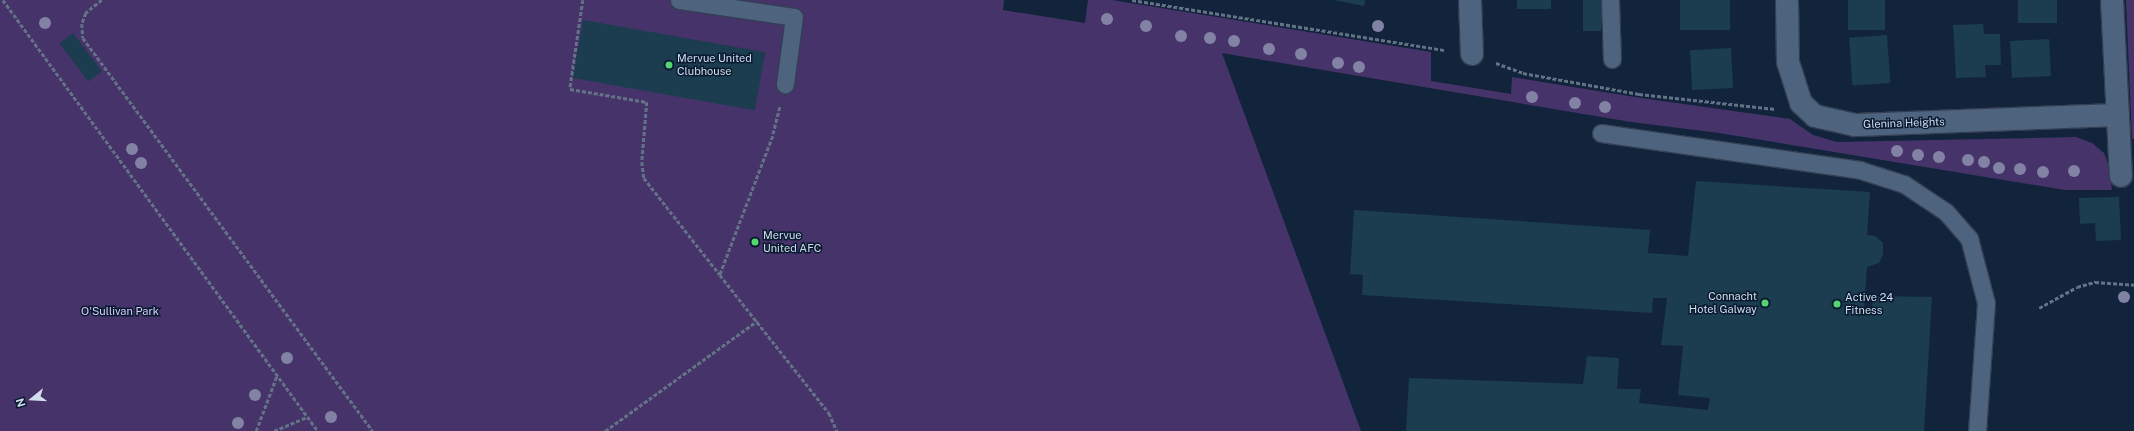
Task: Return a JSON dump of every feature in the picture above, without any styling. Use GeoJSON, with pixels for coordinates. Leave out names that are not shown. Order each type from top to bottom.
{"type":"FeatureCollection","features":[{"type":"Feature","properties":{"kind":"street"},"geometry":{"type":"LineString","coordinates":[[1470,0],[1472,54]]}},
{"type":"Feature","properties":{"kind":"street"},"geometry":{"type":"LineString","coordinates":[[1787,0],[1788,62],[1801,103]]}},
{"type":"Feature","properties":{"kind":"street"},"geometry":{"type":"LineString","coordinates":[[2112,0],[2121,176]]}},
{"type":"Feature","properties":{"kind":"street","name":"Glenina Heights"},"geometry":{"type":"LineString","coordinates":[[1801,103],[1815,116],[1855,125],[2118,116]]}},
{"type":"Feature","properties":{"kind":"lane"},"geometry":{"type":"LineString","coordinates":[[679,0],[794,17],[785,84]]}},
{"type":"Feature","properties":{"kind":"lane"},"geometry":{"type":"LineString","coordinates":[[1610,0],[1612,59]]}},
{"type":"Feature","properties":{"kind":"lane"},"geometry":{"type":"LineString","coordinates":[[1601,134],[1860,170],[1904,184],[1946,212],[1969,238],[1986,303],[1977,431]]}},
{"type":"Feature","properties":{"kind":"path"},"geometry":{"type":"LineString","coordinates":[[3,0],[278,374],[318,431]]}},
{"type":"Feature","properties":{"kind":"path"},"geometry":{"type":"LineString","coordinates":[[102,0],[86,13],[82,24],[83,38],[373,431]]}},
{"type":"Feature","properties":{"kind":"path"},"geometry":{"type":"LineString","coordinates":[[584,0],[570,89],[647,102],[642,162],[644,178],[829,413],[837,431]]}},
{"type":"Feature","properties":{"kind":"path"},"geometry":{"type":"LineString","coordinates":[[1132,0],[1472,54],[1523,73],[1639,94],[1774,109],[1801,103]]}},
{"type":"Feature","properties":{"kind":"path"},"geometry":{"type":"LineString","coordinates":[[720,275],[773,136],[785,84]]}},
{"type":"Feature","properties":{"kind":"path"},"geometry":{"type":"LineString","coordinates":[[2039,308],[2077,287],[2096,282],[2134,284]]}},
{"type":"Feature","properties":{"kind":"path"},"geometry":{"type":"LineString","coordinates":[[605,431],[757,321]]}},
{"type":"Feature","properties":{"kind":"path"},"geometry":{"type":"LineString","coordinates":[[256,431],[278,374]]}},
{"type":"Feature","properties":{"kind":"path"},"geometry":{"type":"LineString","coordinates":[[274,431],[307,416]]}},
{"type":"Feature","properties":{"kind":"green space","name":"Mervue United AFC"},"geometry":{"type":"Polygon","coordinates":[[[0,0],[1004,0],[1003,10],[1085,23],[1088,0],[1112,0],[1431,52],[1431,81],[1511,94],[1512,77],[1641,98],[1790,119],[1813,135],[1837,142],[2076,137],[2092,143],[2104,153],[2108,163],[2112,190],[2065,190],[1719,133],[1631,122],[1222,53],[1361,431],[0,431],[0,0]]]}},
{"type":"Feature","properties":{"kind":"green space"},"geometry":{"type":"Polygon","coordinates":[[[2126,0],[2134,0],[2134,139],[2132,139],[2126,0]]]}},
{"type":"Feature","properties":{"kind":"building"},"geometry":{"type":"Polygon","coordinates":[[[1334,0],[1365,0],[1364,6],[1334,0]]]}},
{"type":"Feature","properties":{"kind":"building"},"geometry":{"type":"Polygon","coordinates":[[[1517,0],[1551,0],[1551,9],[1517,9],[1517,0]]]}},
{"type":"Feature","properties":{"kind":"building"},"geometry":{"type":"Polygon","coordinates":[[[1583,0],[1601,0],[1601,31],[1583,31],[1583,0]]]}},
{"type":"Feature","properties":{"kind":"building"},"geometry":{"type":"Polygon","coordinates":[[[1680,0],[1730,0],[1730,30],[1680,30],[1680,0]]]}},
{"type":"Feature","properties":{"kind":"building"},"geometry":{"type":"Polygon","coordinates":[[[1848,0],[1885,0],[1885,30],[1848,30],[1848,0]]]}},
{"type":"Feature","properties":{"kind":"building"},"geometry":{"type":"Polygon","coordinates":[[[2018,0],[2057,0],[2057,23],[2018,23],[2018,0]]]}},
{"type":"Feature","properties":{"kind":"building","name":"Mervue United Clubhouse"},"geometry":{"type":"Polygon","coordinates":[[[583,20],[765,52],[755,110],[573,78],[583,20]]]}},
{"type":"Feature","properties":{"kind":"building"},"geometry":{"type":"Polygon","coordinates":[[[1983,24],[1984,34],[2000,34],[2001,65],[1985,65],[1986,77],[1956,78],[1953,25],[1983,24]]]}},
{"type":"Feature","properties":{"kind":"building"},"geometry":{"type":"Polygon","coordinates":[[[73,33],[102,71],[88,82],[59,43],[73,33]]]}},
{"type":"Feature","properties":{"kind":"building"},"geometry":{"type":"Polygon","coordinates":[[[1887,35],[1890,83],[1852,86],[1849,38],[1887,35]]]}},
{"type":"Feature","properties":{"kind":"building"},"geometry":{"type":"Polygon","coordinates":[[[2049,39],[2051,76],[2012,78],[2010,41],[2049,39]]]}},
{"type":"Feature","properties":{"kind":"building"},"geometry":{"type":"Polygon","coordinates":[[[1731,48],[1733,88],[1692,90],[1690,50],[1731,48]]]}},
{"type":"Feature","properties":{"kind":"building","name":"Connacht Hotel Galway"},"geometry":{"type":"Polygon","coordinates":[[[1696,181],[1870,192],[1867,235],[1875,236],[1883,243],[1883,255],[1879,263],[1867,267],[1864,309],[1872,310],[1873,296],[1932,297],[1924,431],[1406,431],[1409,378],[1583,384],[1587,356],[1619,358],[1617,389],[1641,389],[1639,403],[1708,410],[1710,398],[1678,395],[1683,346],[1661,345],[1667,298],[1653,298],[1652,313],[1362,295],[1363,275],[1350,274],[1354,210],[1650,230],[1648,253],[1688,256],[1696,181]]]}},
{"type":"Feature","properties":{"kind":"building"},"geometry":{"type":"Polygon","coordinates":[[[2119,197],[2121,240],[2096,241],[2095,223],[2080,224],[2079,198],[2119,197]]]}},
{"type":"Feature","properties":{"kind":"place","name":"Mervue United Clubhouse"},"geometry":{"type":"Point","coordinates":[669,65]}},
{"type":"Feature","properties":{"kind":"place","name":"Mervue United AFC"},"geometry":{"type":"Point","coordinates":[755,242]}},
{"type":"Feature","properties":{"kind":"place","name":"Connacht Hotel Galway"},"geometry":{"type":"Point","coordinates":[1765,303]}},
{"type":"Feature","properties":{"kind":"place","name":"Active 24 Fitness"},"geometry":{"type":"Point","coordinates":[1837,304]}},
{"type":"Feature","properties":{"kind":"park label","name":"O'Sullivan Park"},"geometry":{"type":"Point","coordinates":[120,311]}}]}
